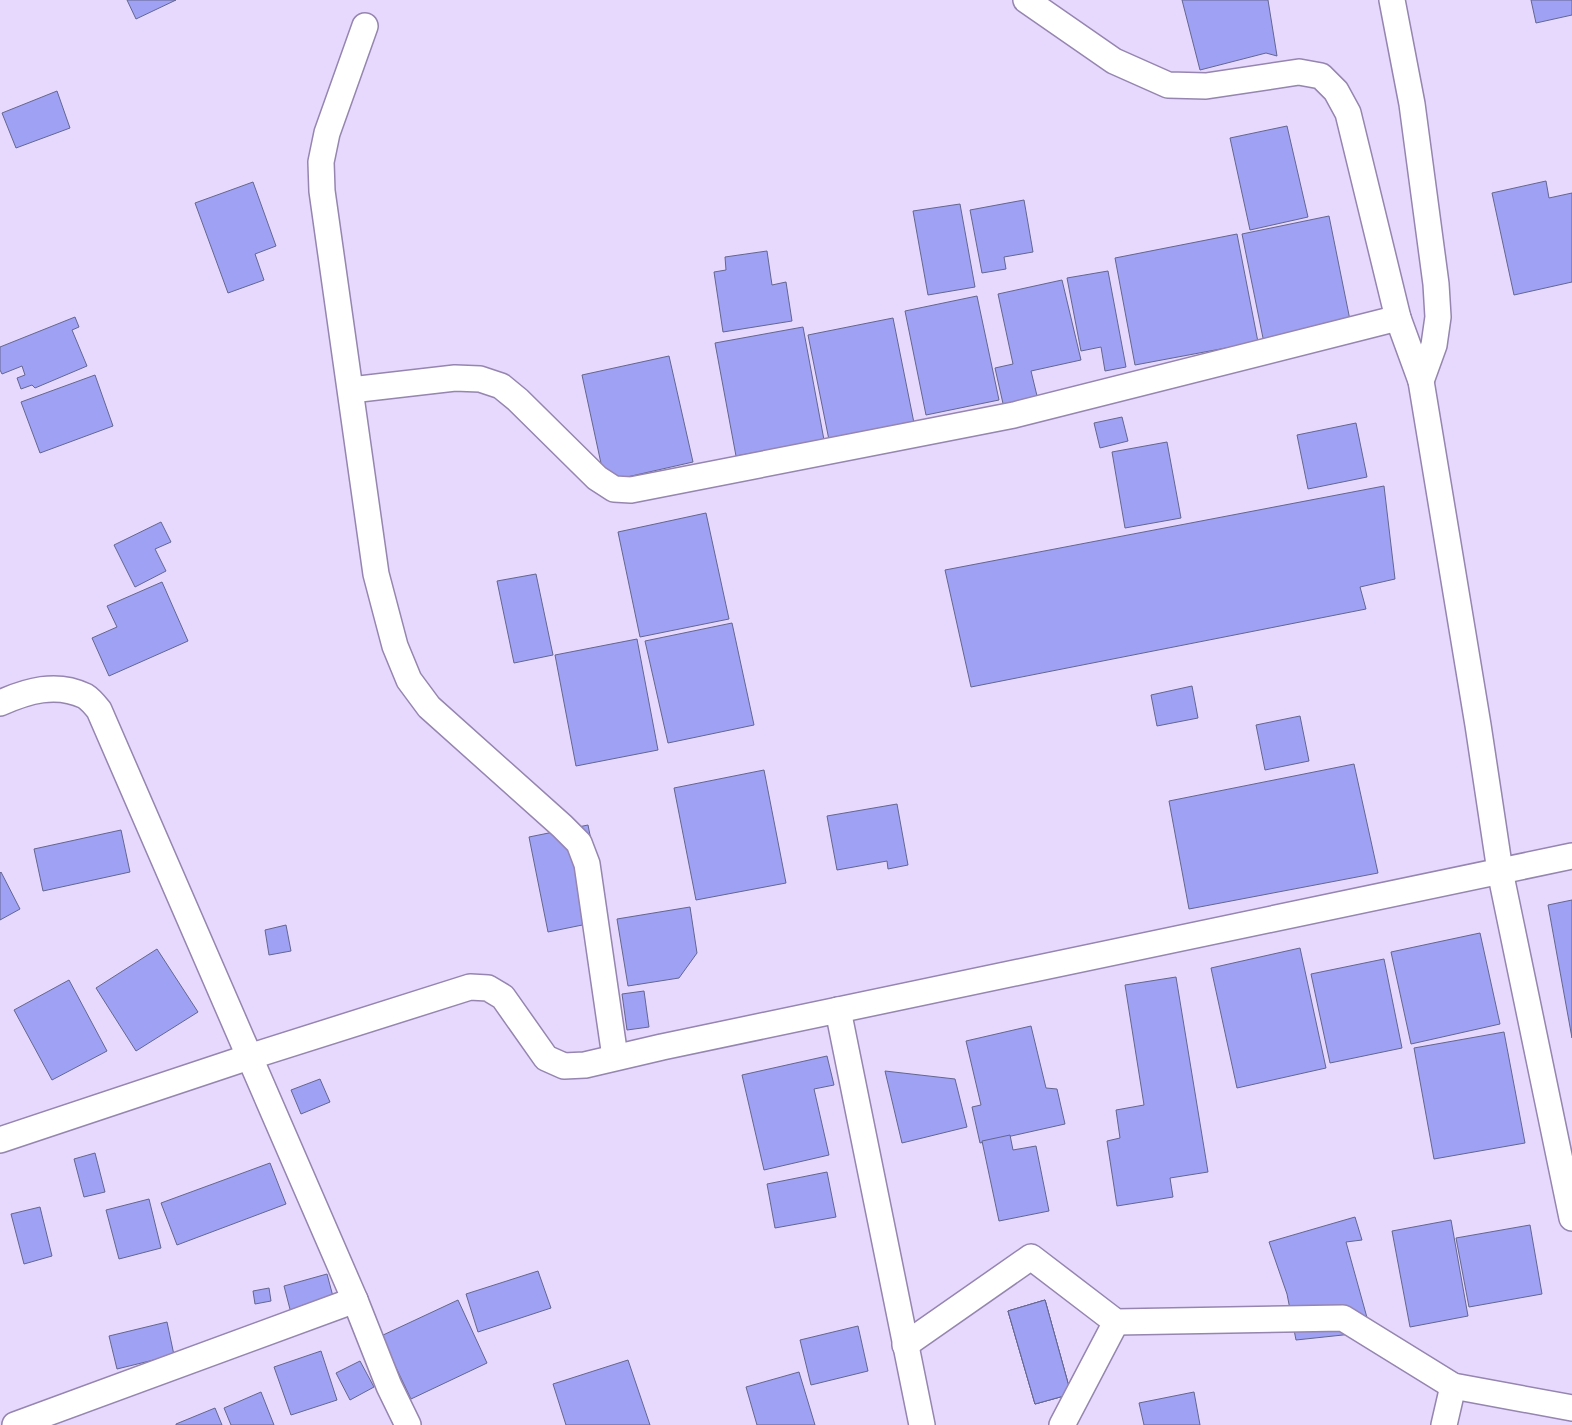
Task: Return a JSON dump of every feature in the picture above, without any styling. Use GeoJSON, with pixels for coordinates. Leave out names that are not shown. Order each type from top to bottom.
{"type":"FeatureCollection","features":[{"type":"Feature","properties":{"kind":"street"},"geometry":{"type":"LineString","coordinates":[[1026,0],[1114,61],[1168,85],[1206,86],[1299,72],[1321,76],[1336,90],[1348,113],[1398,318],[1421,381],[1478,725],[1500,871],[1572,1218]]}},
{"type":"Feature","properties":{"kind":"street"},"geometry":{"type":"LineString","coordinates":[[1392,0],[1412,104],[1438,309],[1434,345],[1421,381]]}},
{"type":"Feature","properties":{"kind":"street"},"geometry":{"type":"LineString","coordinates":[[365,26],[327,133],[321,162],[322,191],[376,574],[395,646],[409,680],[429,707],[579,843],[587,864],[615,1058]]}},
{"type":"Feature","properties":{"kind":"street"},"geometry":{"type":"LineString","coordinates":[[350,390],[454,378],[480,379],[501,386],[518,400],[597,478],[614,489],[631,490],[1014,415],[1398,318]]}},
{"type":"Feature","properties":{"kind":"street"},"geometry":{"type":"LineString","coordinates":[[0,703],[25,692],[48,688],[70,691],[87,697],[99,710],[355,1300],[389,1386],[408,1425]]}},
{"type":"Feature","properties":{"kind":"street"},"geometry":{"type":"LineString","coordinates":[[0,1140],[249,1057],[470,987],[488,988],[503,997],[546,1058],[564,1066],[585,1065],[1572,856]]}},
{"type":"Feature","properties":{"kind":"street"},"geometry":{"type":"LineString","coordinates":[[838,1010],[922,1425]]}},
{"type":"Feature","properties":{"kind":"street"},"geometry":{"type":"LineString","coordinates":[[905,1345],[1030,1257],[1116,1322],[1344,1318],[1453,1386],[1572,1408]]}},
{"type":"Feature","properties":{"kind":"street"},"geometry":{"type":"LineString","coordinates":[[16,1425],[355,1300]]}},
{"type":"Feature","properties":{"kind":"street"},"geometry":{"type":"LineString","coordinates":[[1062,1425],[1116,1322]]}},
{"type":"Feature","properties":{"kind":"street"},"geometry":{"type":"LineString","coordinates":[[1444,1425],[1453,1386]]}},
{"type":"Feature","properties":{"kind":"building"},"geometry":{"type":"Polygon","coordinates":[[[127,0],[176,0],[136,19],[127,0]]]}},
{"type":"Feature","properties":{"kind":"building"},"geometry":{"type":"Polygon","coordinates":[[[1182,0],[1268,0],[1277,56],[1266,53],[1200,70],[1182,0]]]}},
{"type":"Feature","properties":{"kind":"building"},"geometry":{"type":"Polygon","coordinates":[[[1531,0],[1572,0],[1572,15],[1536,23],[1531,0]]]}},
{"type":"Feature","properties":{"kind":"building"},"geometry":{"type":"Polygon","coordinates":[[[57,91],[70,128],[16,148],[2,113],[57,91]]]}},
{"type":"Feature","properties":{"kind":"building"},"geometry":{"type":"Polygon","coordinates":[[[1287,126],[1308,217],[1250,230],[1230,138],[1287,126]]]}},
{"type":"Feature","properties":{"kind":"building"},"geometry":{"type":"Polygon","coordinates":[[[1546,181],[1549,198],[1572,193],[1572,282],[1514,295],[1492,193],[1546,181]]]}},
{"type":"Feature","properties":{"kind":"building"},"geometry":{"type":"Polygon","coordinates":[[[253,182],[276,246],[255,254],[264,280],[228,293],[195,203],[253,182]]]}},
{"type":"Feature","properties":{"kind":"building"},"geometry":{"type":"Polygon","coordinates":[[[1024,200],[1033,252],[1004,257],[1006,269],[982,273],[970,210],[1024,200]]]}},
{"type":"Feature","properties":{"kind":"building"},"geometry":{"type":"Polygon","coordinates":[[[960,204],[975,287],[928,295],[913,211],[960,204]]]}},
{"type":"Feature","properties":{"kind":"building"},"geometry":{"type":"Polygon","coordinates":[[[1329,216],[1351,325],[1264,343],[1242,234],[1329,216]]]}},
{"type":"Feature","properties":{"kind":"building"},"geometry":{"type":"Polygon","coordinates":[[[1237,234],[1258,342],[1135,365],[1115,258],[1237,234]]]}},
{"type":"Feature","properties":{"kind":"building"},"geometry":{"type":"Polygon","coordinates":[[[767,251],[772,285],[786,282],[792,321],[723,332],[714,272],[726,270],[725,257],[767,251]]]}},
{"type":"Feature","properties":{"kind":"building"},"geometry":{"type":"Polygon","coordinates":[[[1108,271],[1126,367],[1105,371],[1101,347],[1081,351],[1067,278],[1108,271]]]}},
{"type":"Feature","properties":{"kind":"building"},"geometry":{"type":"Polygon","coordinates":[[[1062,280],[1081,360],[1031,371],[1038,400],[1004,408],[995,368],[1013,364],[998,294],[1062,280]]]}},
{"type":"Feature","properties":{"kind":"building"},"geometry":{"type":"Polygon","coordinates":[[[977,296],[999,400],[926,415],[905,311],[977,296]]]}},
{"type":"Feature","properties":{"kind":"building"},"geometry":{"type":"Polygon","coordinates":[[[75,317],[79,327],[72,330],[87,366],[35,388],[32,385],[21,389],[17,378],[25,375],[22,366],[2,374],[0,370],[0,347],[75,317]]]}},
{"type":"Feature","properties":{"kind":"building"},"geometry":{"type":"Polygon","coordinates":[[[893,318],[914,423],[829,440],[808,335],[893,318]]]}},
{"type":"Feature","properties":{"kind":"building"},"geometry":{"type":"Polygon","coordinates":[[[803,327],[824,440],[736,456],[715,343],[803,327]]]}},
{"type":"Feature","properties":{"kind":"building"},"geometry":{"type":"Polygon","coordinates":[[[669,356],[693,462],[605,482],[582,375],[669,356]]]}},
{"type":"Feature","properties":{"kind":"building"},"geometry":{"type":"Polygon","coordinates":[[[95,375],[113,426],[40,453],[21,402],[95,375]]]}},
{"type":"Feature","properties":{"kind":"building"},"geometry":{"type":"Polygon","coordinates":[[[1122,417],[1128,441],[1100,448],[1094,423],[1122,417]]]}},
{"type":"Feature","properties":{"kind":"building"},"geometry":{"type":"Polygon","coordinates":[[[1356,423],[1367,477],[1308,489],[1297,435],[1356,423]]]}},
{"type":"Feature","properties":{"kind":"building"},"geometry":{"type":"Polygon","coordinates":[[[1167,442],[1181,518],[1125,528],[1112,452],[1167,442]]]}},
{"type":"Feature","properties":{"kind":"building"},"geometry":{"type":"Polygon","coordinates":[[[1384,486],[1395,579],[1360,587],[1366,609],[971,687],[945,570],[1384,486]]]}},
{"type":"Feature","properties":{"kind":"building"},"geometry":{"type":"Polygon","coordinates":[[[706,513],[729,619],[640,637],[618,532],[706,513]]]}},
{"type":"Feature","properties":{"kind":"building"},"geometry":{"type":"Polygon","coordinates":[[[161,522],[171,542],[155,549],[166,571],[135,587],[114,545],[161,522]]]}},
{"type":"Feature","properties":{"kind":"building"},"geometry":{"type":"Polygon","coordinates":[[[536,574],[553,655],[514,663],[497,581],[536,574]]]}},
{"type":"Feature","properties":{"kind":"building"},"geometry":{"type":"Polygon","coordinates":[[[162,582],[188,641],[109,676],[92,638],[117,627],[107,606],[162,582]]]}},
{"type":"Feature","properties":{"kind":"building"},"geometry":{"type":"Polygon","coordinates":[[[732,623],[754,725],[668,743],[645,641],[732,623]]]}},
{"type":"Feature","properties":{"kind":"building"},"geometry":{"type":"Polygon","coordinates":[[[637,639],[658,750],[576,766],[555,655],[637,639]]]}},
{"type":"Feature","properties":{"kind":"building"},"geometry":{"type":"Polygon","coordinates":[[[1192,686],[1198,718],[1157,726],[1151,695],[1192,686]]]}},
{"type":"Feature","properties":{"kind":"building"},"geometry":{"type":"Polygon","coordinates":[[[1300,716],[1309,761],[1265,770],[1256,725],[1300,716]]]}},
{"type":"Feature","properties":{"kind":"building"},"geometry":{"type":"Polygon","coordinates":[[[1354,764],[1378,873],[1189,909],[1169,801],[1354,764]]]}},
{"type":"Feature","properties":{"kind":"building"},"geometry":{"type":"Polygon","coordinates":[[[764,770],[786,883],[696,900],[674,788],[764,770]]]}},
{"type":"Feature","properties":{"kind":"building"},"geometry":{"type":"Polygon","coordinates":[[[897,804],[908,865],[888,869],[887,861],[837,870],[827,816],[897,804]]]}},
{"type":"Feature","properties":{"kind":"building"},"geometry":{"type":"Polygon","coordinates":[[[588,825],[607,920],[548,932],[529,837],[588,825]]]}},
{"type":"Feature","properties":{"kind":"building"},"geometry":{"type":"Polygon","coordinates":[[[121,830],[130,872],[43,891],[34,849],[121,830]]]}},
{"type":"Feature","properties":{"kind":"building"},"geometry":{"type":"Polygon","coordinates":[[[0,873],[20,909],[0,920],[0,873]]]}},
{"type":"Feature","properties":{"kind":"building"},"geometry":{"type":"Polygon","coordinates":[[[1572,900],[1572,1038],[1548,905],[1572,900]]]}},
{"type":"Feature","properties":{"kind":"building"},"geometry":{"type":"Polygon","coordinates":[[[690,907],[697,953],[679,978],[628,986],[617,919],[690,907]]]}},
{"type":"Feature","properties":{"kind":"building"},"geometry":{"type":"Polygon","coordinates":[[[286,925],[291,951],[269,955],[265,930],[286,925]]]}},
{"type":"Feature","properties":{"kind":"building"},"geometry":{"type":"Polygon","coordinates":[[[1480,933],[1500,1024],[1411,1044],[1391,952],[1480,933]]]}},
{"type":"Feature","properties":{"kind":"building"},"geometry":{"type":"Polygon","coordinates":[[[1300,948],[1326,1068],[1237,1088],[1211,968],[1300,948]]]}},
{"type":"Feature","properties":{"kind":"building"},"geometry":{"type":"Polygon","coordinates":[[[157,949],[198,1012],[136,1051],[96,988],[157,949]]]}},
{"type":"Feature","properties":{"kind":"building"},"geometry":{"type":"Polygon","coordinates":[[[1384,959],[1402,1048],[1330,1063],[1311,974],[1384,959]]]}},
{"type":"Feature","properties":{"kind":"building"},"geometry":{"type":"Polygon","coordinates":[[[1176,977],[1208,1172],[1170,1178],[1173,1197],[1117,1206],[1107,1141],[1120,1138],[1116,1110],[1144,1105],[1125,985],[1176,977]]]}},
{"type":"Feature","properties":{"kind":"building"},"geometry":{"type":"Polygon","coordinates":[[[69,980],[107,1051],[52,1080],[14,1010],[69,980]]]}},
{"type":"Feature","properties":{"kind":"building"},"geometry":{"type":"Polygon","coordinates":[[[644,991],[649,1027],[627,1030],[622,994],[644,991]]]}},
{"type":"Feature","properties":{"kind":"building"},"geometry":{"type":"Polygon","coordinates":[[[1031,1026],[1046,1088],[1057,1089],[1065,1124],[980,1143],[972,1107],[981,1105],[966,1041],[1031,1026]]]}},
{"type":"Feature","properties":{"kind":"building"},"geometry":{"type":"Polygon","coordinates":[[[1504,1032],[1525,1143],[1434,1159],[1414,1048],[1504,1032]]]}},
{"type":"Feature","properties":{"kind":"building"},"geometry":{"type":"Polygon","coordinates":[[[827,1056],[834,1085],[814,1089],[829,1155],[764,1170],[742,1075],[827,1056]]]}},
{"type":"Feature","properties":{"kind":"building"},"geometry":{"type":"Polygon","coordinates":[[[885,1071],[955,1079],[967,1127],[902,1143],[885,1071]]]}},
{"type":"Feature","properties":{"kind":"building"},"geometry":{"type":"Polygon","coordinates":[[[320,1079],[330,1102],[301,1114],[291,1090],[320,1079]]]}},
{"type":"Feature","properties":{"kind":"building"},"geometry":{"type":"Polygon","coordinates":[[[1010,1135],[1013,1150],[1036,1146],[1049,1211],[999,1221],[982,1141],[1010,1135]]]}},
{"type":"Feature","properties":{"kind":"building"},"geometry":{"type":"Polygon","coordinates":[[[95,1153],[105,1192],[84,1197],[74,1159],[95,1153]]]}},
{"type":"Feature","properties":{"kind":"building"},"geometry":{"type":"Polygon","coordinates":[[[270,1163],[286,1204],[177,1245],[161,1203],[270,1163]]]}},
{"type":"Feature","properties":{"kind":"building"},"geometry":{"type":"Polygon","coordinates":[[[827,1172],[836,1217],[775,1228],[767,1184],[827,1172]]]}},
{"type":"Feature","properties":{"kind":"building"},"geometry":{"type":"Polygon","coordinates":[[[149,1199],[161,1248],[119,1259],[106,1210],[149,1199]]]}},
{"type":"Feature","properties":{"kind":"building"},"geometry":{"type":"Polygon","coordinates":[[[40,1207],[52,1256],[24,1264],[11,1214],[40,1207]]]}},
{"type":"Feature","properties":{"kind":"building"},"geometry":{"type":"Polygon","coordinates":[[[1355,1217],[1362,1240],[1346,1242],[1371,1332],[1296,1340],[1287,1294],[1269,1242],[1355,1217]]]}},
{"type":"Feature","properties":{"kind":"building"},"geometry":{"type":"Polygon","coordinates":[[[1451,1220],[1468,1316],[1410,1327],[1392,1231],[1451,1220]]]}},
{"type":"Feature","properties":{"kind":"building"},"geometry":{"type":"Polygon","coordinates":[[[1530,1225],[1542,1294],[1469,1307],[1456,1238],[1530,1225]]]}},
{"type":"Feature","properties":{"kind":"building"},"geometry":{"type":"Polygon","coordinates":[[[538,1271],[551,1308],[478,1332],[466,1294],[538,1271]]]}},
{"type":"Feature","properties":{"kind":"building"},"geometry":{"type":"Polygon","coordinates":[[[327,1274],[335,1304],[292,1317],[284,1286],[327,1274]]]}},
{"type":"Feature","properties":{"kind":"building"},"geometry":{"type":"Polygon","coordinates":[[[269,1288],[271,1301],[255,1304],[253,1291],[269,1288]]]}},
{"type":"Feature","properties":{"kind":"building"},"geometry":{"type":"Polygon","coordinates":[[[458,1300],[487,1363],[411,1399],[381,1336],[458,1300]]]}},
{"type":"Feature","properties":{"kind":"building"},"geometry":{"type":"Polygon","coordinates":[[[1045,1300],[1071,1394],[1035,1404],[1008,1311],[1045,1300]]]}},
{"type":"Feature","properties":{"kind":"building"},"geometry":{"type":"Polygon","coordinates":[[[1045,1300],[1071,1394],[1035,1404],[1008,1311],[1045,1300]]]}},
{"type":"Feature","properties":{"kind":"building"},"geometry":{"type":"Polygon","coordinates":[[[1045,1300],[1071,1394],[1035,1404],[1008,1311],[1045,1300]]]}},
{"type":"Feature","properties":{"kind":"building"},"geometry":{"type":"Polygon","coordinates":[[[167,1322],[174,1355],[117,1369],[109,1336],[167,1322]]]}},
{"type":"Feature","properties":{"kind":"building"},"geometry":{"type":"Polygon","coordinates":[[[858,1326],[868,1371],[811,1385],[800,1340],[858,1326]]]}},
{"type":"Feature","properties":{"kind":"building"},"geometry":{"type":"Polygon","coordinates":[[[321,1351],[337,1400],[291,1415],[274,1367],[321,1351]]]}},
{"type":"Feature","properties":{"kind":"building"},"geometry":{"type":"Polygon","coordinates":[[[628,1360],[650,1425],[566,1425],[553,1384],[628,1360]]]}},
{"type":"Feature","properties":{"kind":"building"},"geometry":{"type":"Polygon","coordinates":[[[360,1361],[374,1387],[350,1400],[336,1373],[360,1361]]]}},
{"type":"Feature","properties":{"kind":"building"},"geometry":{"type":"Polygon","coordinates":[[[799,1372],[815,1425],[757,1425],[746,1387],[799,1372]]]}},
{"type":"Feature","properties":{"kind":"building"},"geometry":{"type":"Polygon","coordinates":[[[261,1392],[274,1425],[231,1425],[224,1408],[261,1392]]]}},
{"type":"Feature","properties":{"kind":"building"},"geometry":{"type":"Polygon","coordinates":[[[1194,1392],[1200,1425],[1144,1425],[1139,1403],[1194,1392]]]}},
{"type":"Feature","properties":{"kind":"building"},"geometry":{"type":"Polygon","coordinates":[[[215,1408],[222,1425],[176,1425],[176,1424],[215,1408]]]}}]}
